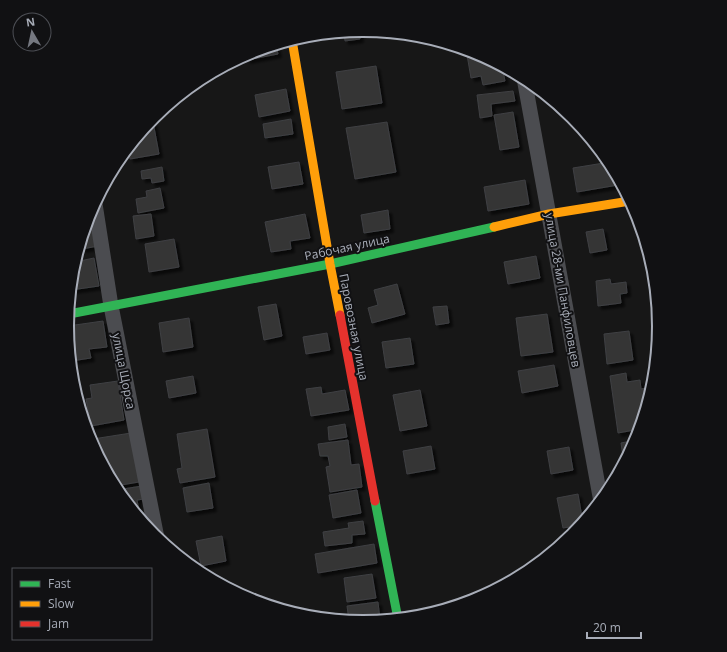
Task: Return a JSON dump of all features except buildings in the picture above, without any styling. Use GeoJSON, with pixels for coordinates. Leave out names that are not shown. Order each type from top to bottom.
{"type":"FeatureCollection","features":[{"type":"Feature","properties":{"kind":"street","name":"Паровозная улица"},"geometry":{"type":"LineString","coordinates":[[293,46],[330,264],[397,613]]}},
{"type":"Feature","properties":{"kind":"street","name":"улица 28-ми Панфиловцев"},"geometry":{"type":"LineString","coordinates":[[526,87],[599,494]]}},
{"type":"Feature","properties":{"kind":"street","name":"Рабочая улица"},"geometry":{"type":"LineString","coordinates":[[75,313],[330,264],[549,214],[624,201]]}},
{"type":"Feature","properties":{"kind":"street","name":"улица Щорса"},"geometry":{"type":"LineString","coordinates":[[97,214],[111,306],[155,526]]}},
{"type":"Feature","properties":{"kind":"traffic: fast"},"geometry":{"type":"LineString","coordinates":[[75,313],[330,264],[494,227]]}},
{"type":"Feature","properties":{"kind":"traffic: fast"},"geometry":{"type":"LineString","coordinates":[[375,501],[397,613]]}},
{"type":"Feature","properties":{"kind":"traffic: slow"},"geometry":{"type":"LineString","coordinates":[[293,46],[340,315]]}},
{"type":"Feature","properties":{"kind":"traffic: slow"},"geometry":{"type":"LineString","coordinates":[[494,227],[549,214],[625,202]]}},
{"type":"Feature","properties":{"kind":"traffic: jam"},"geometry":{"type":"LineString","coordinates":[[340,315],[375,501]]}}]}
